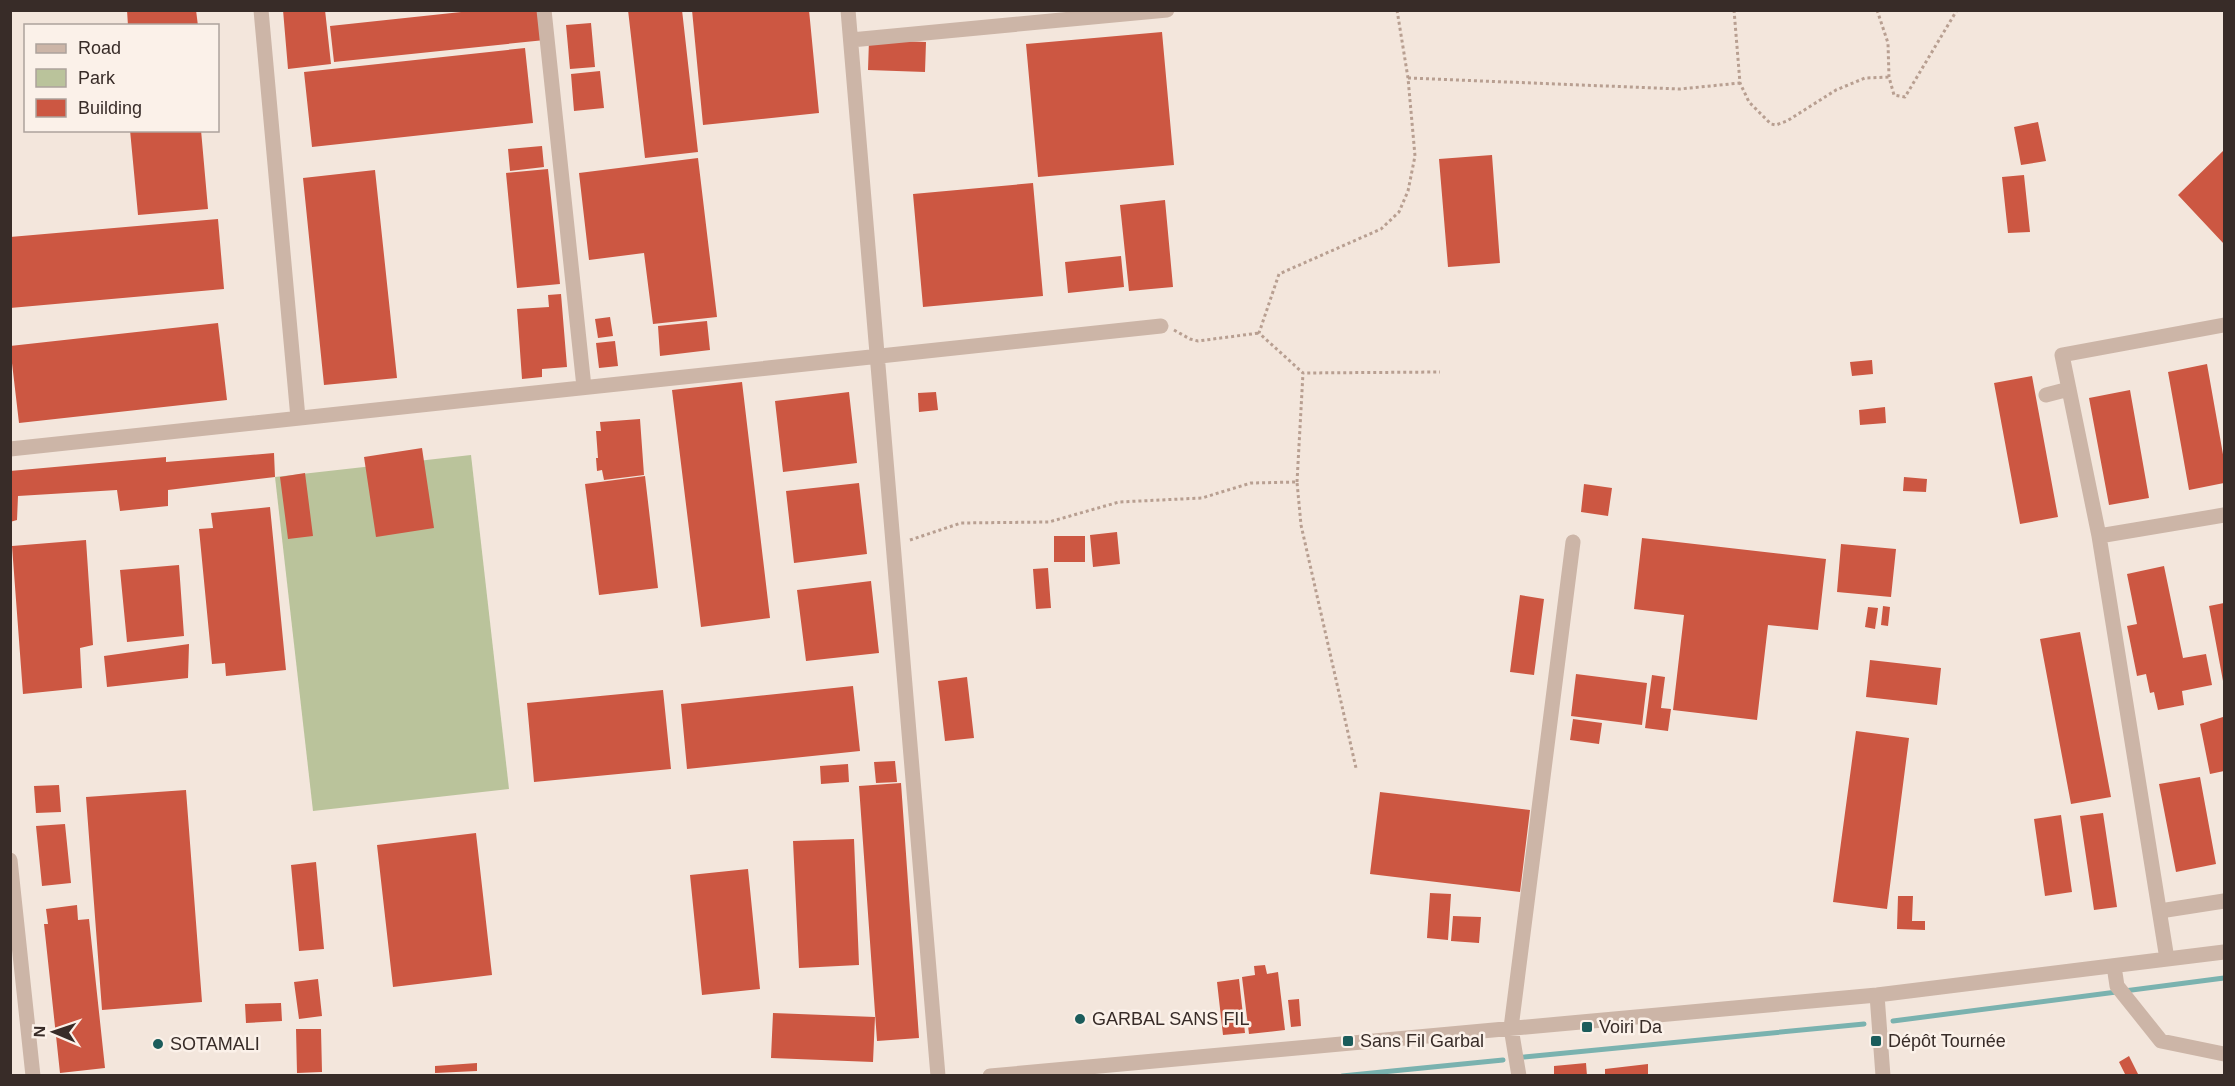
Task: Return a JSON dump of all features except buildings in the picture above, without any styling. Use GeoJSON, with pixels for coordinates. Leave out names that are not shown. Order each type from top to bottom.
{"type":"FeatureCollection","features":[{"type":"Feature","properties":{"kind":"street"},"geometry":{"type":"LineString","coordinates":[[261,10],[298,418]]}},
{"type":"Feature","properties":{"kind":"street"},"geometry":{"type":"LineString","coordinates":[[544,10],[584,387]]}},
{"type":"Feature","properties":{"kind":"street"},"geometry":{"type":"LineString","coordinates":[[848,10],[938,1076]]}},
{"type":"Feature","properties":{"kind":"street"},"geometry":{"type":"LineString","coordinates":[[850,40],[1167,10]]}},
{"type":"Feature","properties":{"kind":"street"},"geometry":{"type":"LineString","coordinates":[[2167,959],[2099,536],[2062,355],[2224,325]]}},
{"type":"Feature","properties":{"kind":"street"},"geometry":{"type":"LineString","coordinates":[[10,449],[1161,326]]}},
{"type":"Feature","properties":{"kind":"street"},"geometry":{"type":"LineString","coordinates":[[2046,395],[2069,389]]}},
{"type":"Feature","properties":{"kind":"street"},"geometry":{"type":"LineString","coordinates":[[2099,536],[2224,515]]}},
{"type":"Feature","properties":{"kind":"street"},"geometry":{"type":"LineString","coordinates":[[1519,1076],[1511,1028],[1573,542]]}},
{"type":"Feature","properties":{"kind":"street"},"geometry":{"type":"LineString","coordinates":[[10,860],[33,1076]]}},
{"type":"Feature","properties":{"kind":"street"},"geometry":{"type":"LineString","coordinates":[[2160,911],[2224,901]]}},
{"type":"Feature","properties":{"kind":"street"},"geometry":{"type":"LineString","coordinates":[[990,1076],[1877,995],[2224,952]]}},
{"type":"Feature","properties":{"kind":"street"},"geometry":{"type":"LineString","coordinates":[[2114,966],[2117,986],[2161,1041],[2224,1054]]}},
{"type":"Feature","properties":{"kind":"street"},"geometry":{"type":"LineString","coordinates":[[1877,995],[1883,1076]]}},
{"type":"Feature","properties":{"kind":"path"},"geometry":{"type":"LineString","coordinates":[[1259,333],[1279,274],[1381,229],[1399,212],[1408,191],[1415,156],[1408,78],[1397,10]]}},
{"type":"Feature","properties":{"kind":"path"},"geometry":{"type":"LineString","coordinates":[[1734,10],[1740,83],[1749,102],[1771,124],[1776,125],[1787,121],[1836,90],[1865,78],[1889,78]]}},
{"type":"Feature","properties":{"kind":"path"},"geometry":{"type":"LineString","coordinates":[[1876,10],[1888,43],[1889,78],[1894,95],[1905,97],[1957,10]]}},
{"type":"Feature","properties":{"kind":"path"},"geometry":{"type":"LineString","coordinates":[[1408,78],[1680,89],[1740,83]]}},
{"type":"Feature","properties":{"kind":"path"},"geometry":{"type":"LineString","coordinates":[[1161,326],[1198,341],[1259,333],[1303,373],[1440,372]]}},
{"type":"Feature","properties":{"kind":"path"},"geometry":{"type":"LineString","coordinates":[[1303,373],[1297,482],[1301,525],[1356,768]]}},
{"type":"Feature","properties":{"kind":"path"},"geometry":{"type":"LineString","coordinates":[[893,546],[961,523],[1049,522],[1119,502],[1202,498],[1251,483],[1297,482]]}},
{"type":"Feature","properties":{"kind":"green space"},"geometry":{"type":"Polygon","coordinates":[[[471,455],[509,789],[313,811],[275,477],[471,455]]]}},
{"type":"Feature","properties":{"kind":"waterway"},"geometry":{"type":"LineString","coordinates":[[1893,1021],[2224,978]]}},
{"type":"Feature","properties":{"kind":"waterway"},"geometry":{"type":"LineString","coordinates":[[1524,1057],[1864,1024]]}},
{"type":"Feature","properties":{"kind":"waterway"},"geometry":{"type":"LineString","coordinates":[[1342,1076],[1503,1060]]}},
{"type":"Feature","properties":{"kind":"place","name":"GARBAL SANS FIL"},"geometry":{"type":"Point","coordinates":[1080,1019]}},
{"type":"Feature","properties":{"kind":"place","name":"Voiri Da"},"geometry":{"type":"Point","coordinates":[1587,1027]}},
{"type":"Feature","properties":{"kind":"place","name":"Sans Fil Garbal"},"geometry":{"type":"Point","coordinates":[1348,1041]}},
{"type":"Feature","properties":{"kind":"place","name":"Dépôt Tournée"},"geometry":{"type":"Point","coordinates":[1876,1041]}},
{"type":"Feature","properties":{"kind":"place","name":"SOTAMALI"},"geometry":{"type":"Point","coordinates":[158,1044]}}]}
